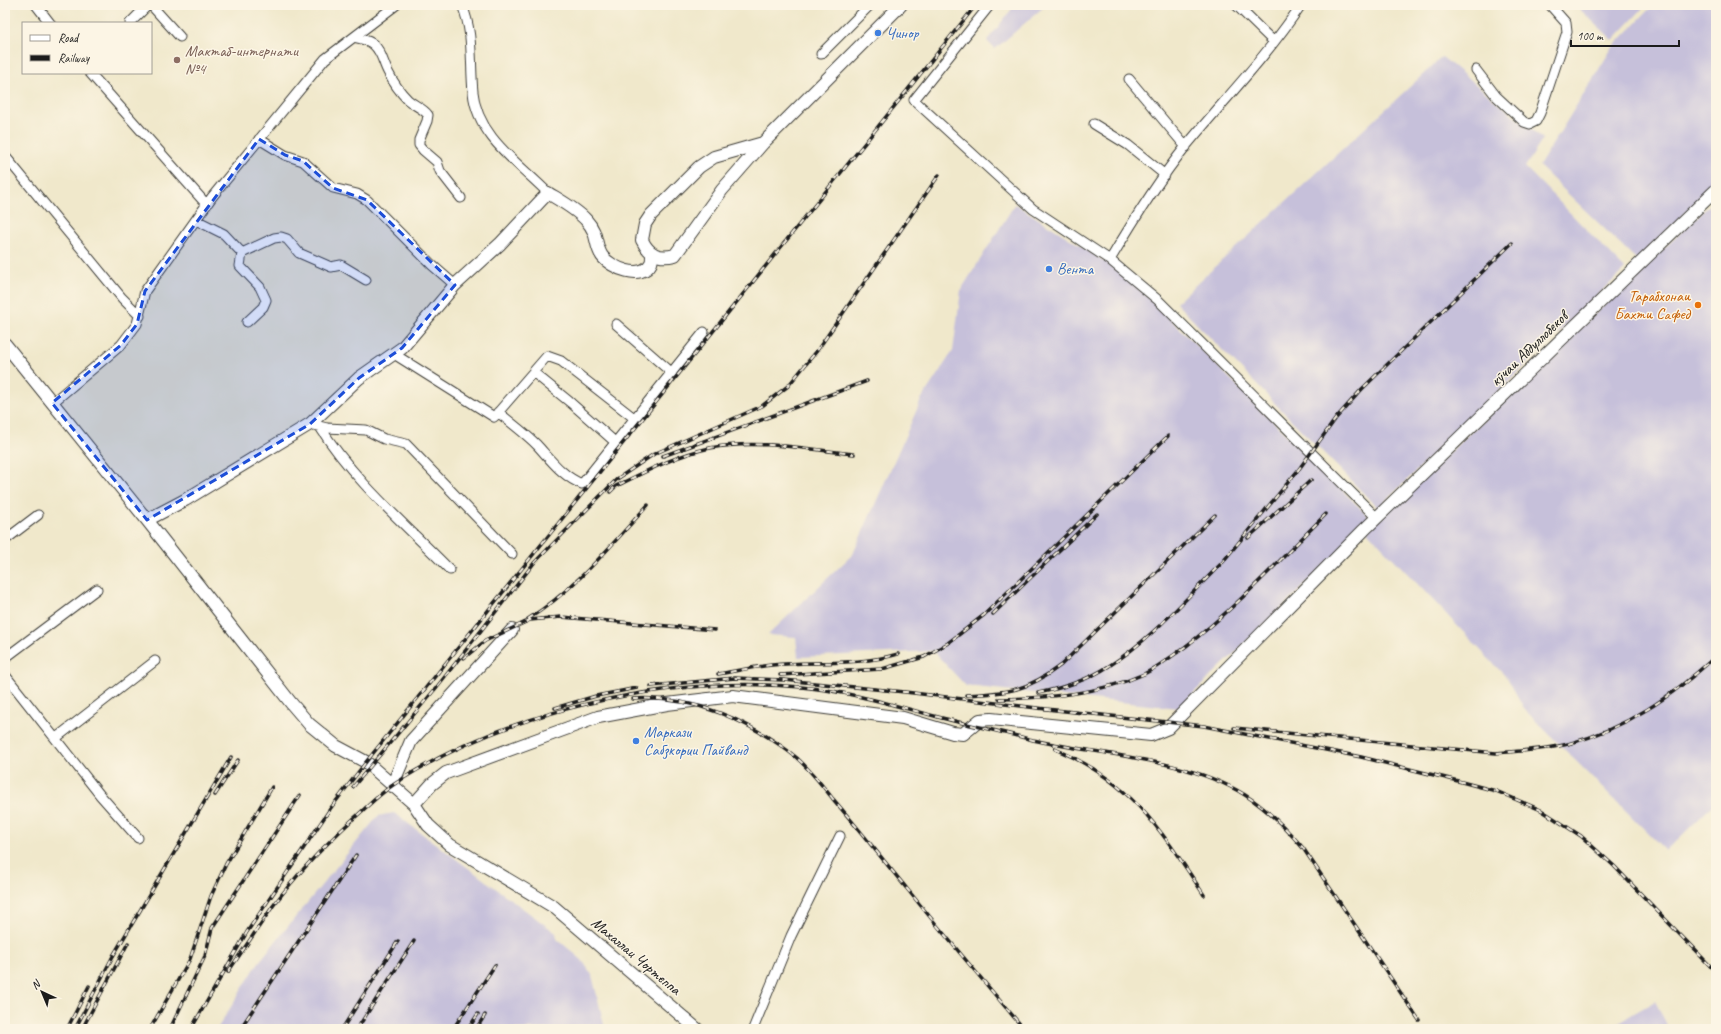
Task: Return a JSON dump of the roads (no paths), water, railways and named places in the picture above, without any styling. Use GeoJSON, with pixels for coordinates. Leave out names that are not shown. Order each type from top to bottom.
{"type":"FeatureCollection","features":[{"type":"Feature","properties":{"kind":"street"},"geometry":{"type":"LineString","coordinates":[[36,5],[49,22]]}},
{"type":"Feature","properties":{"kind":"street"},"geometry":{"type":"LineString","coordinates":[[131,22],[148,5]]}},
{"type":"Feature","properties":{"kind":"street"},"geometry":{"type":"LineString","coordinates":[[152,5],[180,37]]}},
{"type":"Feature","properties":{"kind":"street"},"geometry":{"type":"LineString","coordinates":[[52,403],[121,345],[137,324],[145,290],[207,205],[259,139],[325,60],[396,5]]}},
{"type":"Feature","properties":{"kind":"street"},"geometry":{"type":"LineString","coordinates":[[462,5],[468,19],[472,41],[473,94],[478,110],[488,130],[503,151],[548,193],[585,219],[595,230],[602,255],[613,266],[626,271],[637,271],[646,268],[651,263],[652,254]]}},
{"type":"Feature","properties":{"kind":"street"},"geometry":{"type":"LineString","coordinates":[[821,54],[870,5]]}},
{"type":"Feature","properties":{"kind":"street"},"geometry":{"type":"LineString","coordinates":[[763,143],[714,157],[699,167],[656,209],[645,224],[642,240],[652,254],[664,258],[675,255],[722,190],[763,143],[901,5]]}},
{"type":"Feature","properties":{"kind":"street"},"geometry":{"type":"LineString","coordinates":[[990,5],[914,100],[1032,209],[1110,260],[1158,300],[1377,518]]}},
{"type":"Feature","properties":{"kind":"street"},"geometry":{"type":"LineString","coordinates":[[1236,5],[1274,42]]}},
{"type":"Feature","properties":{"kind":"street"},"geometry":{"type":"LineString","coordinates":[[1110,260],[1136,216],[1165,175],[1186,147],[1263,58],[1301,5]]}},
{"type":"Feature","properties":{"kind":"street"},"geometry":{"type":"LineString","coordinates":[[1476,70],[1496,96],[1524,122],[1530,124],[1536,121],[1567,32],[1566,23],[1550,5]]}},
{"type":"Feature","properties":{"kind":"street"},"geometry":{"type":"LineString","coordinates":[[354,37],[370,41],[373,44],[378,50],[387,72],[400,91],[409,101],[425,111],[428,115],[419,140],[419,145],[437,162],[440,171],[461,198]]}},
{"type":"Feature","properties":{"kind":"street"},"geometry":{"type":"LineString","coordinates":[[91,74],[207,205]]}},
{"type":"Feature","properties":{"kind":"street"},"geometry":{"type":"LineString","coordinates":[[1129,79],[1186,147]]}},
{"type":"Feature","properties":{"kind":"street"},"geometry":{"type":"LineString","coordinates":[[1094,124],[1128,145],[1165,175]]}},
{"type":"Feature","properties":{"kind":"street"},"geometry":{"type":"LineString","coordinates":[[259,139],[285,155],[303,161],[333,188],[357,194],[367,200],[432,265],[456,284]]}},
{"type":"Feature","properties":{"kind":"street"},"geometry":{"type":"LineString","coordinates":[[5,156],[122,298],[140,316]]}},
{"type":"Feature","properties":{"kind":"street","name":"кӯчаи Абдуллобеков"},"geometry":{"type":"LineString","coordinates":[[414,804],[432,784],[446,773],[598,717],[667,704],[733,696],[903,718],[953,733],[963,734],[980,720],[991,718],[1150,735],[1160,732],[1168,728],[1364,530],[1716,190]]}},
{"type":"Feature","properties":{"kind":"street"},"geometry":{"type":"LineString","coordinates":[[147,520],[315,426],[359,378],[402,348],[456,284],[500,244],[548,193]]}},
{"type":"Feature","properties":{"kind":"street"},"geometry":{"type":"LineString","coordinates":[[196,220],[224,234],[242,253]]}},
{"type":"Feature","properties":{"kind":"street"},"geometry":{"type":"LineString","coordinates":[[242,253],[274,238],[281,237],[287,240],[299,253],[332,267],[341,265],[366,280]]}},
{"type":"Feature","properties":{"kind":"street"},"geometry":{"type":"LineString","coordinates":[[242,253],[240,266],[260,287],[266,300],[264,307],[247,322]]}},
{"type":"Feature","properties":{"kind":"street"},"geometry":{"type":"LineString","coordinates":[[616,324],[672,372]]}},
{"type":"Feature","properties":{"kind":"street"},"geometry":{"type":"LineString","coordinates":[[498,412],[537,445],[547,458],[563,472],[575,481],[582,484],[704,332]]}},
{"type":"Feature","properties":{"kind":"street","name":"Махаллаи Чортеппа"},"geometry":{"type":"LineString","coordinates":[[5,344],[147,520],[291,704],[309,724],[336,746],[366,762],[414,804],[428,825],[450,845],[554,907],[697,1029]]}},
{"type":"Feature","properties":{"kind":"street"},"geometry":{"type":"LineString","coordinates":[[394,354],[494,417],[547,356],[561,361],[634,418]]}},
{"type":"Feature","properties":{"kind":"street"},"geometry":{"type":"LineString","coordinates":[[533,372],[615,442]]}},
{"type":"Feature","properties":{"kind":"street"},"geometry":{"type":"LineString","coordinates":[[315,426],[366,430],[384,439],[406,444],[512,554]]}},
{"type":"Feature","properties":{"kind":"street"},"geometry":{"type":"LineString","coordinates":[[315,426],[367,486],[450,570]]}},
{"type":"Feature","properties":{"kind":"street"},"geometry":{"type":"LineString","coordinates":[[5,540],[38,514]]}},
{"type":"Feature","properties":{"kind":"street"},"geometry":{"type":"LineString","coordinates":[[5,658],[97,589]]}},
{"type":"Feature","properties":{"kind":"street"},"geometry":{"type":"LineString","coordinates":[[392,786],[411,741],[512,630]]}},
{"type":"Feature","properties":{"kind":"street"},"geometry":{"type":"LineString","coordinates":[[56,738],[155,661]]}},
{"type":"Feature","properties":{"kind":"street"},"geometry":{"type":"LineString","coordinates":[[5,675],[56,738],[100,796],[138,838]]}},
{"type":"Feature","properties":{"kind":"street"},"geometry":{"type":"LineString","coordinates":[[753,1029],[791,936],[840,836]]}},
{"type":"Feature","properties":{"kind":"railway"},"geometry":{"type":"LineString","coordinates":[[191,1029],[247,932],[330,809],[366,762],[976,5]]}},
{"type":"Feature","properties":{"kind":"railway"},"geometry":{"type":"LineString","coordinates":[[353,787],[436,688],[534,563],[617,479],[654,454],[762,406],[788,386],[816,352],[939,175]]}},
{"type":"Feature","properties":{"kind":"railway"},"geometry":{"type":"LineString","coordinates":[[1221,564],[1299,469],[1337,417],[1362,389],[1512,243]]}},
{"type":"Feature","properties":{"kind":"railway"},"geometry":{"type":"LineString","coordinates":[[663,456],[867,381]]}},
{"type":"Feature","properties":{"kind":"railway"},"geometry":{"type":"LineString","coordinates":[[780,675],[882,669],[924,657],[948,643],[984,615],[1168,436]]}},
{"type":"Feature","properties":{"kind":"railway"},"geometry":{"type":"LineString","coordinates":[[610,492],[616,486],[662,464],[697,451],[727,445],[745,444],[782,446],[854,454]]}},
{"type":"Feature","properties":{"kind":"railway"},"geometry":{"type":"LineString","coordinates":[[1248,538],[1311,480]]}},
{"type":"Feature","properties":{"kind":"railway"},"geometry":{"type":"LineString","coordinates":[[528,619],[545,608],[577,581],[648,505]]}},
{"type":"Feature","properties":{"kind":"railway"},"geometry":{"type":"LineString","coordinates":[[993,614],[1097,514]]}},
{"type":"Feature","properties":{"kind":"railway"},"geometry":{"type":"LineString","coordinates":[[999,699],[1073,694],[1127,681],[1144,674],[1165,661],[1204,632],[1257,583],[1326,514]]}},
{"type":"Feature","properties":{"kind":"railway"},"geometry":{"type":"LineString","coordinates":[[966,695],[994,693],[1016,689],[1049,674],[1061,665],[1215,515]]}},
{"type":"Feature","properties":{"kind":"railway"},"geometry":{"type":"LineString","coordinates":[[1038,693],[1057,689],[1084,679],[1101,671],[1125,655],[1169,617],[1224,561]]}},
{"type":"Feature","properties":{"kind":"railway"},"geometry":{"type":"LineString","coordinates":[[464,658],[485,641],[530,620],[561,617],[715,630]]}},
{"type":"Feature","properties":{"kind":"railway"},"geometry":{"type":"LineString","coordinates":[[718,674],[772,665],[852,662],[883,658],[898,654]]}},
{"type":"Feature","properties":{"kind":"railway"},"geometry":{"type":"LineString","coordinates":[[1234,728],[1496,753],[1550,748],[1589,737],[1629,720],[1665,698],[1716,656]]}},
{"type":"Feature","properties":{"kind":"railway"},"geometry":{"type":"LineString","coordinates":[[651,686],[735,678],[784,680],[905,692],[1204,726],[1361,757],[1496,791],[1541,810],[1581,836],[1614,866],[1716,972]]}},
{"type":"Feature","properties":{"kind":"railway"},"geometry":{"type":"LineString","coordinates":[[228,972],[273,906],[300,872],[320,851],[382,793],[437,759],[485,736],[536,718],[589,703],[643,693],[697,687],[750,685],[801,687],[853,695],[1033,740],[1170,765],[1222,783],[1245,795],[1269,813],[1303,848],[1419,1020]]}},
{"type":"Feature","properties":{"kind":"railway"},"geometry":{"type":"LineString","coordinates":[[555,708],[596,696],[637,688]]}},
{"type":"Feature","properties":{"kind":"railway"},"geometry":{"type":"LineString","coordinates":[[633,699],[677,701],[720,713],[741,722],[760,733],[797,758],[820,783],[1024,1029]]}},
{"type":"Feature","properties":{"kind":"railway"},"geometry":{"type":"LineString","coordinates":[[1055,749],[1104,776],[1142,809],[1158,828],[1204,895]]}},
{"type":"Feature","properties":{"kind":"railway"},"geometry":{"type":"LineString","coordinates":[[75,1029],[113,956],[231,757]]}},
{"type":"Feature","properties":{"kind":"railway"},"geometry":{"type":"LineString","coordinates":[[215,795],[238,760]]}},
{"type":"Feature","properties":{"kind":"railway"},"geometry":{"type":"LineString","coordinates":[[150,1029],[190,959],[211,896],[226,864],[272,787]]}},
{"type":"Feature","properties":{"kind":"railway"},"geometry":{"type":"LineString","coordinates":[[170,1029],[205,956],[212,928],[300,795]]}},
{"type":"Feature","properties":{"kind":"railway"},"geometry":{"type":"LineString","coordinates":[[240,1029],[356,855]]}},
{"type":"Feature","properties":{"kind":"railway"},"geometry":{"type":"LineString","coordinates":[[342,1029],[398,941]]}},
{"type":"Feature","properties":{"kind":"railway"},"geometry":{"type":"LineString","coordinates":[[357,1029],[414,941]]}},
{"type":"Feature","properties":{"kind":"railway"},"geometry":{"type":"LineString","coordinates":[[82,1029],[128,943]]}},
{"type":"Feature","properties":{"kind":"railway"},"geometry":{"type":"LineString","coordinates":[[453,1029],[495,965]]}},
{"type":"Feature","properties":{"kind":"railway"},"geometry":{"type":"LineString","coordinates":[[67,1029],[89,986]]}},
{"type":"Feature","properties":{"kind":"railway"},"geometry":{"type":"LineString","coordinates":[[468,1029],[478,1014]]}},
{"type":"Feature","properties":{"kind":"railway"},"geometry":{"type":"LineString","coordinates":[[476,1029],[485,1015]]}},
{"type":"Feature","properties":{"kind":"place","name":"Чинор"},"geometry":{"type":"Point","coordinates":[878,33]}},
{"type":"Feature","properties":{"kind":"place","name":"Мактаб-интернати №4"},"geometry":{"type":"Point","coordinates":[177,60]}},
{"type":"Feature","properties":{"kind":"place","name":"Вента"},"geometry":{"type":"Point","coordinates":[1049,269]}},
{"type":"Feature","properties":{"kind":"place","name":"Тарабхонаи Бахти Сафед"},"geometry":{"type":"Point","coordinates":[1698,305]}},
{"type":"Feature","properties":{"kind":"place","name":"Маркази Сабзкории Пайванд"},"geometry":{"type":"Point","coordinates":[636,741]}}]}
